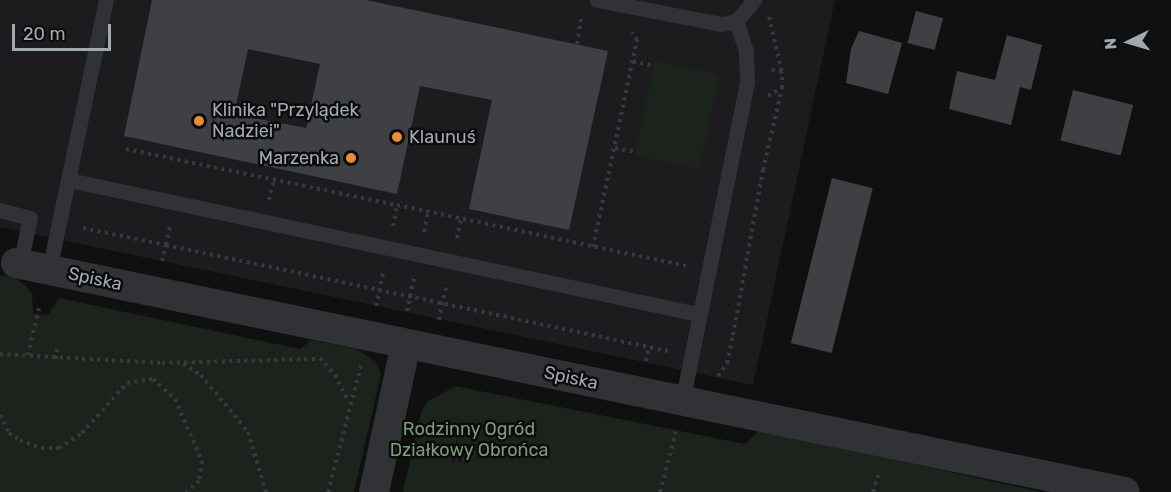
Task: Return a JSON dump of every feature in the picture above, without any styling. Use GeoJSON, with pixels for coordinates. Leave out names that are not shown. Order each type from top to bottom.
{"type":"FeatureCollection","features":[{"type":"Feature","properties":{"kind":"street","name":"Spiska"},"geometry":{"type":"LineString","coordinates":[[28,265],[406,344],[684,393],[1125,492]]}},
{"type":"Feature","properties":{"kind":"street"},"geometry":{"type":"LineString","coordinates":[[374,492],[406,344]]}},
{"type":"Feature","properties":{"kind":"lane"},"geometry":{"type":"LineString","coordinates":[[28,265],[59,224],[106,0]]}},
{"type":"Feature","properties":{"kind":"lane"},"geometry":{"type":"LineString","coordinates":[[597,0],[708,23],[736,21],[754,1]]}},
{"type":"Feature","properties":{"kind":"lane"},"geometry":{"type":"LineString","coordinates":[[684,393],[698,314],[747,82],[746,51],[736,21]]}},
{"type":"Feature","properties":{"kind":"lane"},"geometry":{"type":"LineString","coordinates":[[69,180],[698,314]]}},
{"type":"Feature","properties":{"kind":"lane"},"geometry":{"type":"LineString","coordinates":[[0,210],[30,218],[28,265]]}},
{"type":"Feature","properties":{"kind":"path"},"geometry":{"type":"LineString","coordinates":[[754,1],[766,7],[782,72]]}},
{"type":"Feature","properties":{"kind":"path"},"geometry":{"type":"LineString","coordinates":[[593,247],[637,40],[628,25],[632,7]]}},
{"type":"Feature","properties":{"kind":"path"},"geometry":{"type":"LineString","coordinates":[[577,44],[583,11]]}},
{"type":"Feature","properties":{"kind":"path"},"geometry":{"type":"LineString","coordinates":[[633,62],[654,66]]}},
{"type":"Feature","properties":{"kind":"path"},"geometry":{"type":"LineString","coordinates":[[660,492],[684,393],[712,381],[727,363],[782,88]]}},
{"type":"Feature","properties":{"kind":"path"},"geometry":{"type":"LineString","coordinates":[[615,148],[636,152]]}},
{"type":"Feature","properties":{"kind":"path"},"geometry":{"type":"LineString","coordinates":[[126,149],[397,206]]}},
{"type":"Feature","properties":{"kind":"path"},"geometry":{"type":"LineString","coordinates":[[160,270],[175,202]]}},
{"type":"Feature","properties":{"kind":"path"},"geometry":{"type":"LineString","coordinates":[[428,212],[707,270]]}},
{"type":"Feature","properties":{"kind":"path"},"geometry":{"type":"LineString","coordinates":[[59,224],[691,357]]}},
{"type":"Feature","properties":{"kind":"path"},"geometry":{"type":"LineString","coordinates":[[376,307],[379,290]]}},
{"type":"Feature","properties":{"kind":"path"},"geometry":{"type":"LineString","coordinates":[[406,315],[411,297]]}},
{"type":"Feature","properties":{"kind":"path"},"geometry":{"type":"LineString","coordinates":[[438,326],[442,303]]}},
{"type":"Feature","properties":{"kind":"path"},"geometry":{"type":"LineString","coordinates":[[28,355],[39,308]]}},
{"type":"Feature","properties":{"kind":"path"},"geometry":{"type":"LineString","coordinates":[[56,359],[57,349]]}},
{"type":"Feature","properties":{"kind":"path"},"geometry":{"type":"LineString","coordinates":[[314,352],[334,375],[349,402],[328,492]]}},
{"type":"Feature","properties":{"kind":"path"},"geometry":{"type":"LineString","coordinates":[[0,354],[56,359],[182,363],[321,359]]}},
{"type":"Feature","properties":{"kind":"path"},"geometry":{"type":"LineString","coordinates":[[182,363],[201,375],[248,432],[266,492]]}},
{"type":"Feature","properties":{"kind":"path"},"geometry":{"type":"LineString","coordinates":[[0,415],[9,433],[20,440],[41,448],[59,448],[82,433],[127,383],[153,379],[175,399],[202,461],[199,481],[186,492]]}},
{"type":"Feature","properties":{"kind":"path"},"geometry":{"type":"LineString","coordinates":[[873,492],[878,474]]}},
{"type":"Feature","properties":{"kind":"shaded area"},"geometry":{"type":"Polygon","coordinates":[[[0,0],[835,0],[753,385],[0,227],[0,0]]]}},
{"type":"Feature","properties":{"kind":"green space"},"geometry":{"type":"Polygon","coordinates":[[[655,61],[720,75],[699,170],[635,156],[655,61]]]}},
{"type":"Feature","properties":{"kind":"green space"},"geometry":{"type":"Polygon","coordinates":[[[0,275],[14,277],[26,286],[32,293],[33,313],[48,315],[59,298],[300,349],[312,340],[356,349],[376,362],[381,374],[354,492],[0,492],[0,275]]]}},
{"type":"Feature","properties":{"kind":"green space","name":"Rodzinny Ogród Działkowy Obrońca"},"geometry":{"type":"Polygon","coordinates":[[[455,386],[745,444],[760,430],[1041,492],[403,492],[421,413],[427,402],[455,386]]]}},
{"type":"Feature","properties":{"kind":"building","name":"Klinika \"Przylądek Nadziei\""},"geometry":{"type":"Polygon","coordinates":[[[152,0],[366,0],[608,51],[569,230],[469,209],[492,100],[420,86],[397,194],[124,136],[152,0]],[[248,49],[234,114],[306,128],[320,64],[248,49]]]}},
{"type":"Feature","properties":{"kind":"building"},"geometry":{"type":"Polygon","coordinates":[[[916,11],[943,18],[935,50],[907,43],[916,11]]]}},
{"type":"Feature","properties":{"kind":"building"},"geometry":{"type":"Polygon","coordinates":[[[859,31],[902,43],[888,94],[846,83],[851,49],[859,31]]]}},
{"type":"Feature","properties":{"kind":"building"},"geometry":{"type":"Polygon","coordinates":[[[1007,35],[1042,45],[1031,90],[1020,87],[1011,125],[949,109],[957,71],[995,80],[1007,35]]]}},
{"type":"Feature","properties":{"kind":"building"},"geometry":{"type":"Polygon","coordinates":[[[1073,90],[1133,105],[1121,155],[1060,140],[1073,90]]]}},
{"type":"Feature","properties":{"kind":"building"},"geometry":{"type":"Polygon","coordinates":[[[832,178],[873,188],[832,353],[791,343],[832,178]]]}},
{"type":"Feature","properties":{"kind":"place","name":"Klinika \"Przylądek Nadziei\""},"geometry":{"type":"Point","coordinates":[199,121]}},
{"type":"Feature","properties":{"kind":"place","name":"Klaunuś"},"geometry":{"type":"Point","coordinates":[397,137]}},
{"type":"Feature","properties":{"kind":"place","name":"Marzenka"},"geometry":{"type":"Point","coordinates":[351,158]}}]}
